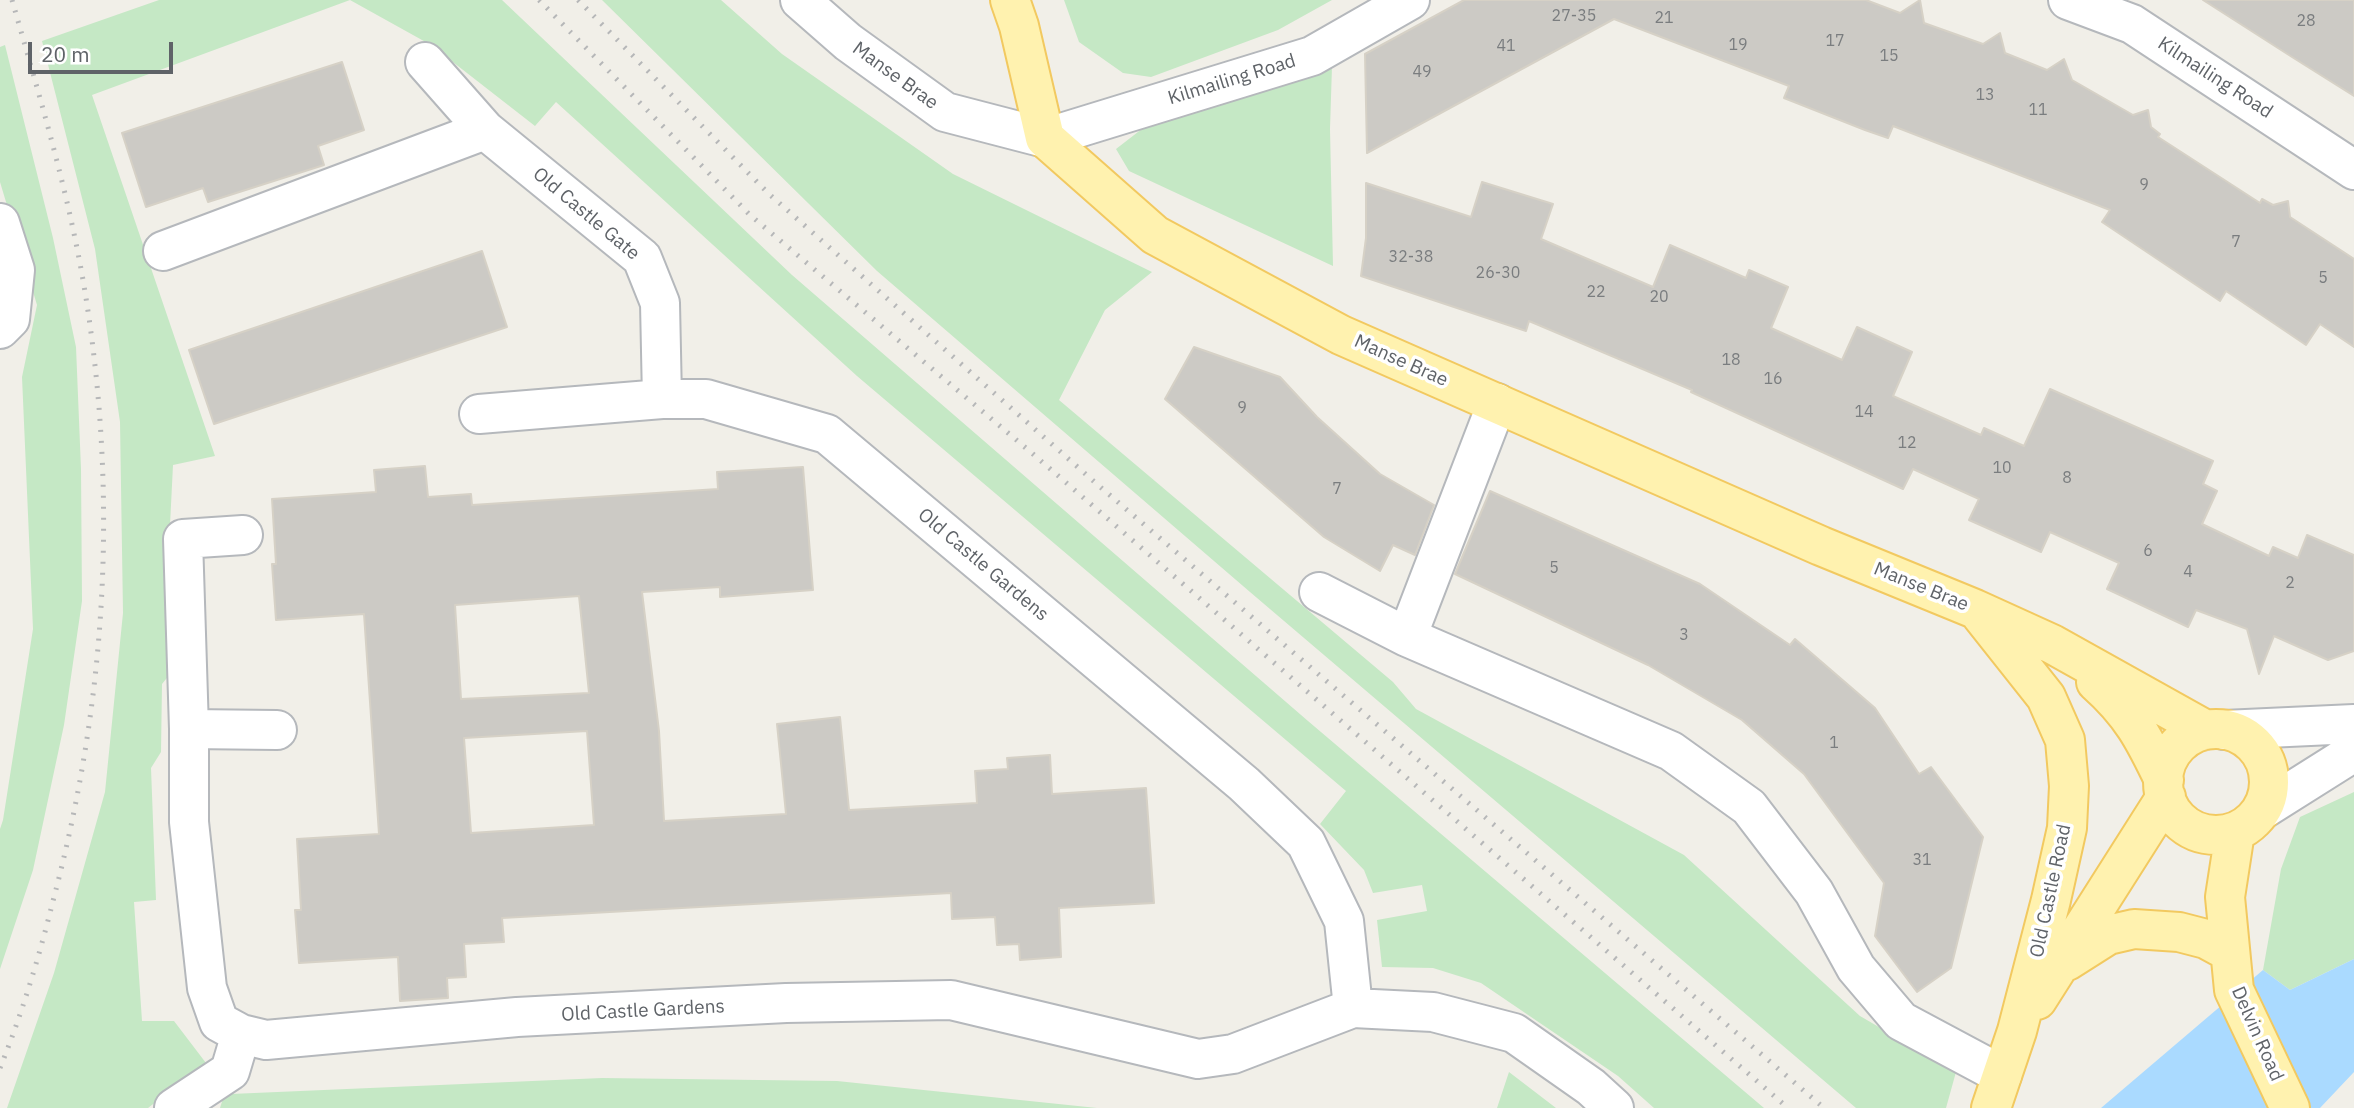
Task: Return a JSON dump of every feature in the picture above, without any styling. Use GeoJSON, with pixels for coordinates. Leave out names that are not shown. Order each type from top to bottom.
{"type":"FeatureCollection","features":[{"type":"Feature","properties":{"kind":"main road"},"geometry":{"type":"LineString","coordinates":[[1010,0],[1045,138]]}},
{"type":"Feature","properties":{"kind":"main road","name":"Manse Brae"},"geometry":{"type":"LineString","coordinates":[[1045,138],[1155,235],[1341,335],[1821,546],[1975,609],[2052,644],[2215,730]]}},
{"type":"Feature","properties":{"kind":"main road","name":"Old Castle Road"},"geometry":{"type":"LineString","coordinates":[[1975,609],[2046,696],[2065,740],[2069,786],[2067,828],[2051,900],[2017,1031],[1997,1092]]}},
{"type":"Feature","properties":{"kind":"main road","name":"Manse Brae"},"geometry":{"type":"LineString","coordinates":[[2052,644],[2115,699],[2142,734],[2165,789]]}},
{"type":"Feature","properties":{"kind":"main road"},"geometry":{"type":"LineString","coordinates":[[2165,789],[2173,813],[2185,825],[2201,833],[2218,835],[2248,821],[2268,794],[2269,777],[2264,760],[2255,746],[2241,735],[2215,730]]}},
{"type":"Feature","properties":{"kind":"main road","name":"Old Castle Road"},"geometry":{"type":"LineString","coordinates":[[2017,1031],[2165,789],[2167,763],[2176,748],[2190,736],[2215,730]]}},
{"type":"Feature","properties":{"kind":"main road","name":"Delvin Road"},"geometry":{"type":"LineString","coordinates":[[2248,821],[2226,883],[2225,916],[2234,990],[2290,1108]]}},
{"type":"Feature","properties":{"kind":"main road","name":"Old Castle Road"},"geometry":{"type":"LineString","coordinates":[[2059,965],[2108,935],[2134,929],[2193,935],[2230,952]]}},
{"type":"Feature","properties":{"kind":"street","name":"Manse Brae"},"geometry":{"type":"LineString","coordinates":[[800,0],[848,42],[945,112],[1045,138]]}},
{"type":"Feature","properties":{"kind":"street","name":"Kilmailing Road"},"geometry":{"type":"LineString","coordinates":[[1045,138],[1312,56],[1410,0]]}},
{"type":"Feature","properties":{"kind":"street","name":"Kilmailing Road"},"geometry":{"type":"LineString","coordinates":[[2068,0],[2138,12],[2354,170]]}},
{"type":"Feature","properties":{"kind":"street","name":"Old Castle Gate"},"geometry":{"type":"LineString","coordinates":[[425,62],[485,130],[642,258],[660,303],[662,399]]}},
{"type":"Feature","properties":{"kind":"street"},"geometry":{"type":"LineString","coordinates":[[163,251],[485,130]]}},
{"type":"Feature","properties":{"kind":"street"},"geometry":{"type":"LineString","coordinates":[[0,223],[15,270],[10,319],[0,329]]}},
{"type":"Feature","properties":{"kind":"street","name":"Old Castle Gardens"},"geometry":{"type":"LineString","coordinates":[[479,414],[662,399],[706,399],[827,434],[1244,784],[1306,843],[1344,921],[1353,1008]]}},
{"type":"Feature","properties":{"kind":"street"},"geometry":{"type":"LineString","coordinates":[[1406,637],[1497,403]]}},
{"type":"Feature","properties":{"kind":"street"},"geometry":{"type":"LineString","coordinates":[[174,1108],[230,1071],[241,1034],[219,1022],[207,988],[190,822],[183,539],[243,535]]}},
{"type":"Feature","properties":{"kind":"street"},"geometry":{"type":"LineString","coordinates":[[1319,592],[1406,637],[1671,751],[1749,807],[1814,892],[1856,968],[1901,1021],[1997,1092]]}},
{"type":"Feature","properties":{"kind":"street","name":"Old Castle Road"},"geometry":{"type":"LineString","coordinates":[[2215,730],[2354,724]]}},
{"type":"Feature","properties":{"kind":"street"},"geometry":{"type":"LineString","coordinates":[[189,729],[277,730]]}},
{"type":"Feature","properties":{"kind":"street"},"geometry":{"type":"LineString","coordinates":[[2248,821],[2354,752]]}},
{"type":"Feature","properties":{"kind":"street","name":"Old Castle Gardens"},"geometry":{"type":"LineString","coordinates":[[241,1034],[266,1040],[517,1017],[786,1003],[951,1000],[1198,1059],[1233,1054],[1353,1008],[1433,1012],[1514,1033],[1591,1087],[1614,1108]]}},
{"type":"Feature","properties":{"kind":"green space"},"geometry":{"type":"Polygon","coordinates":[[[159,0],[350,0],[92,95],[215,456],[173,465],[170,525],[171,673],[162,684],[161,752],[151,768],[156,900],[134,902],[142,1021],[174,1021],[206,1063],[148,1108],[7,1108],[54,973],[105,792],[123,613],[120,422],[95,249],[42,41],[159,0]]]}},
{"type":"Feature","properties":{"kind":"green space"},"geometry":{"type":"Polygon","coordinates":[[[350,0],[502,0],[792,275],[1308,721],[1764,1108],[1654,1108],[1618,1076],[1481,983],[1433,968],[1382,967],[1377,920],[1427,911],[1422,885],[1373,893],[1364,870],[1320,824],[1346,791],[857,376],[556,102],[535,126],[431,45],[350,0]]]}},
{"type":"Feature","properties":{"kind":"green space"},"geometry":{"type":"Polygon","coordinates":[[[602,0],[721,0],[782,54],[953,174],[1152,272],[1105,310],[1059,400],[1393,682],[1416,709],[1684,855],[1860,1016],[1956,1072],[1946,1108],[1856,1108],[877,271],[602,0]]]}},
{"type":"Feature","properties":{"kind":"green space"},"geometry":{"type":"Polygon","coordinates":[[[1064,0],[1332,0],[1278,30],[1151,77],[1123,73],[1079,42],[1064,0]]]}},
{"type":"Feature","properties":{"kind":"green space"},"geometry":{"type":"Polygon","coordinates":[[[5,45],[53,238],[76,347],[81,469],[82,601],[64,725],[33,870],[0,969],[0,829],[33,629],[22,377],[37,305],[0,182],[0,47],[5,45]]]}},
{"type":"Feature","properties":{"kind":"green space"},"geometry":{"type":"Polygon","coordinates":[[[1332,66],[1330,129],[1333,266],[1129,171],[1116,149],[1147,125],[1332,66]]]}},
{"type":"Feature","properties":{"kind":"green space"},"geometry":{"type":"Polygon","coordinates":[[[2354,792],[2354,959],[2290,990],[2263,970],[2281,869],[2300,817],[2354,792]]]}},
{"type":"Feature","properties":{"kind":"green space"},"geometry":{"type":"Polygon","coordinates":[[[1509,1072],[1556,1108],[1497,1108],[1509,1072]]]}},
{"type":"Feature","properties":{"kind":"green space"},"geometry":{"type":"Polygon","coordinates":[[[602,1078],[837,1081],[1097,1108],[220,1108],[226,1089],[231,1094],[602,1078]]]}},
{"type":"Feature","properties":{"kind":"water"},"geometry":{"type":"Polygon","coordinates":[[[2354,959],[2354,1072],[2320,1108],[2101,1108],[2263,970],[2290,990],[2354,959]]]}},
{"type":"Feature","properties":{"kind":"building"},"geometry":{"type":"Polygon","coordinates":[[[1464,0],[1866,0],[1900,13],[1920,0],[1924,23],[1983,44],[2000,33],[2005,53],[2047,70],[2064,59],[2072,80],[2133,115],[2148,110],[2151,127],[2160,134],[2158,137],[2260,203],[2262,199],[2273,205],[2288,201],[2290,217],[2354,259],[2354,347],[2320,324],[2306,345],[2226,291],[2220,301],[2102,222],[2110,210],[1893,126],[1888,138],[1865,130],[1784,98],[1789,86],[1614,19],[1367,153],[1365,54],[1464,0]]]}},
{"type":"Feature","properties":{"kind":"building"},"geometry":{"type":"Polygon","coordinates":[[[2203,0],[2354,0],[2354,96],[2292,57],[2203,0]]]}},
{"type":"Feature","properties":{"kind":"building"},"geometry":{"type":"Polygon","coordinates":[[[342,62],[364,130],[318,146],[324,165],[208,202],[203,188],[146,207],[122,133],[342,62]]]}},
{"type":"Feature","properties":{"kind":"building"},"geometry":{"type":"Polygon","coordinates":[[[1482,182],[1553,204],[1541,239],[1653,287],[1670,245],[1746,278],[1749,270],[1788,287],[1771,328],[1842,360],[1857,327],[1912,352],[1893,396],[1981,435],[1984,428],[2024,446],[2050,389],[2213,461],[2203,484],[2217,491],[2202,524],[2269,556],[2273,547],[2298,558],[2307,535],[2354,555],[2354,651],[2328,660],[2274,636],[2259,674],[2247,629],[2196,610],[2188,627],[2107,589],[2119,563],[2050,532],[2041,552],[1969,520],[1979,499],[1913,469],[1903,489],[1691,392],[1692,390],[1529,321],[1526,331],[1361,276],[1366,238],[1366,183],[1471,217],[1482,182]]]}},
{"type":"Feature","properties":{"kind":"building"},"geometry":{"type":"Polygon","coordinates":[[[482,251],[507,327],[214,424],[189,350],[482,251]]]}},
{"type":"Feature","properties":{"kind":"building"},"geometry":{"type":"Polygon","coordinates":[[[1194,347],[1280,377],[1317,417],[1380,474],[1434,505],[1415,555],[1393,545],[1380,571],[1324,537],[1165,399],[1194,347]]]}},
{"type":"Feature","properties":{"kind":"building"},"geometry":{"type":"Polygon","coordinates":[[[425,466],[428,497],[471,494],[472,505],[718,489],[717,472],[803,467],[813,590],[720,597],[720,587],[642,592],[659,731],[664,821],[786,814],[777,724],[840,717],[849,810],[977,803],[975,771],[1008,769],[1007,758],[1050,755],[1052,794],[1146,788],[1154,903],[1059,908],[1061,957],[1020,960],[1019,944],[997,945],[995,917],[952,919],[951,893],[502,918],[504,942],[464,944],[466,977],[447,978],[448,998],[400,1001],[398,957],[299,963],[295,910],[301,910],[297,839],[379,834],[364,614],[276,620],[272,564],[276,564],[272,499],[376,492],[374,470],[425,466]],[[579,596],[455,605],[461,699],[589,693],[579,596]],[[587,731],[464,738],[471,833],[594,825],[587,731]]]}},
{"type":"Feature","properties":{"kind":"building"},"geometry":{"type":"Polygon","coordinates":[[[1490,491],[1700,584],[1790,645],[1795,639],[1875,708],[1919,774],[1931,767],[1983,837],[1951,968],[1917,992],[1875,936],[1884,883],[1804,774],[1742,720],[1648,665],[1455,574],[1490,491]]]}},
{"type":"Feature","properties":{"kind":"railway"},"geometry":{"type":"LineString","coordinates":[[0,1068],[36,964],[71,826],[95,676],[104,526],[102,450],[86,298],[63,185],[12,0]]}},
{"type":"Feature","properties":{"kind":"railway"},"geometry":{"type":"LineString","coordinates":[[539,0],[750,215],[1033,454],[1788,1108]]}},
{"type":"Feature","properties":{"kind":"railway"},"geometry":{"type":"LineString","coordinates":[[578,0],[769,194],[1098,485],[1824,1108]]}}]}
